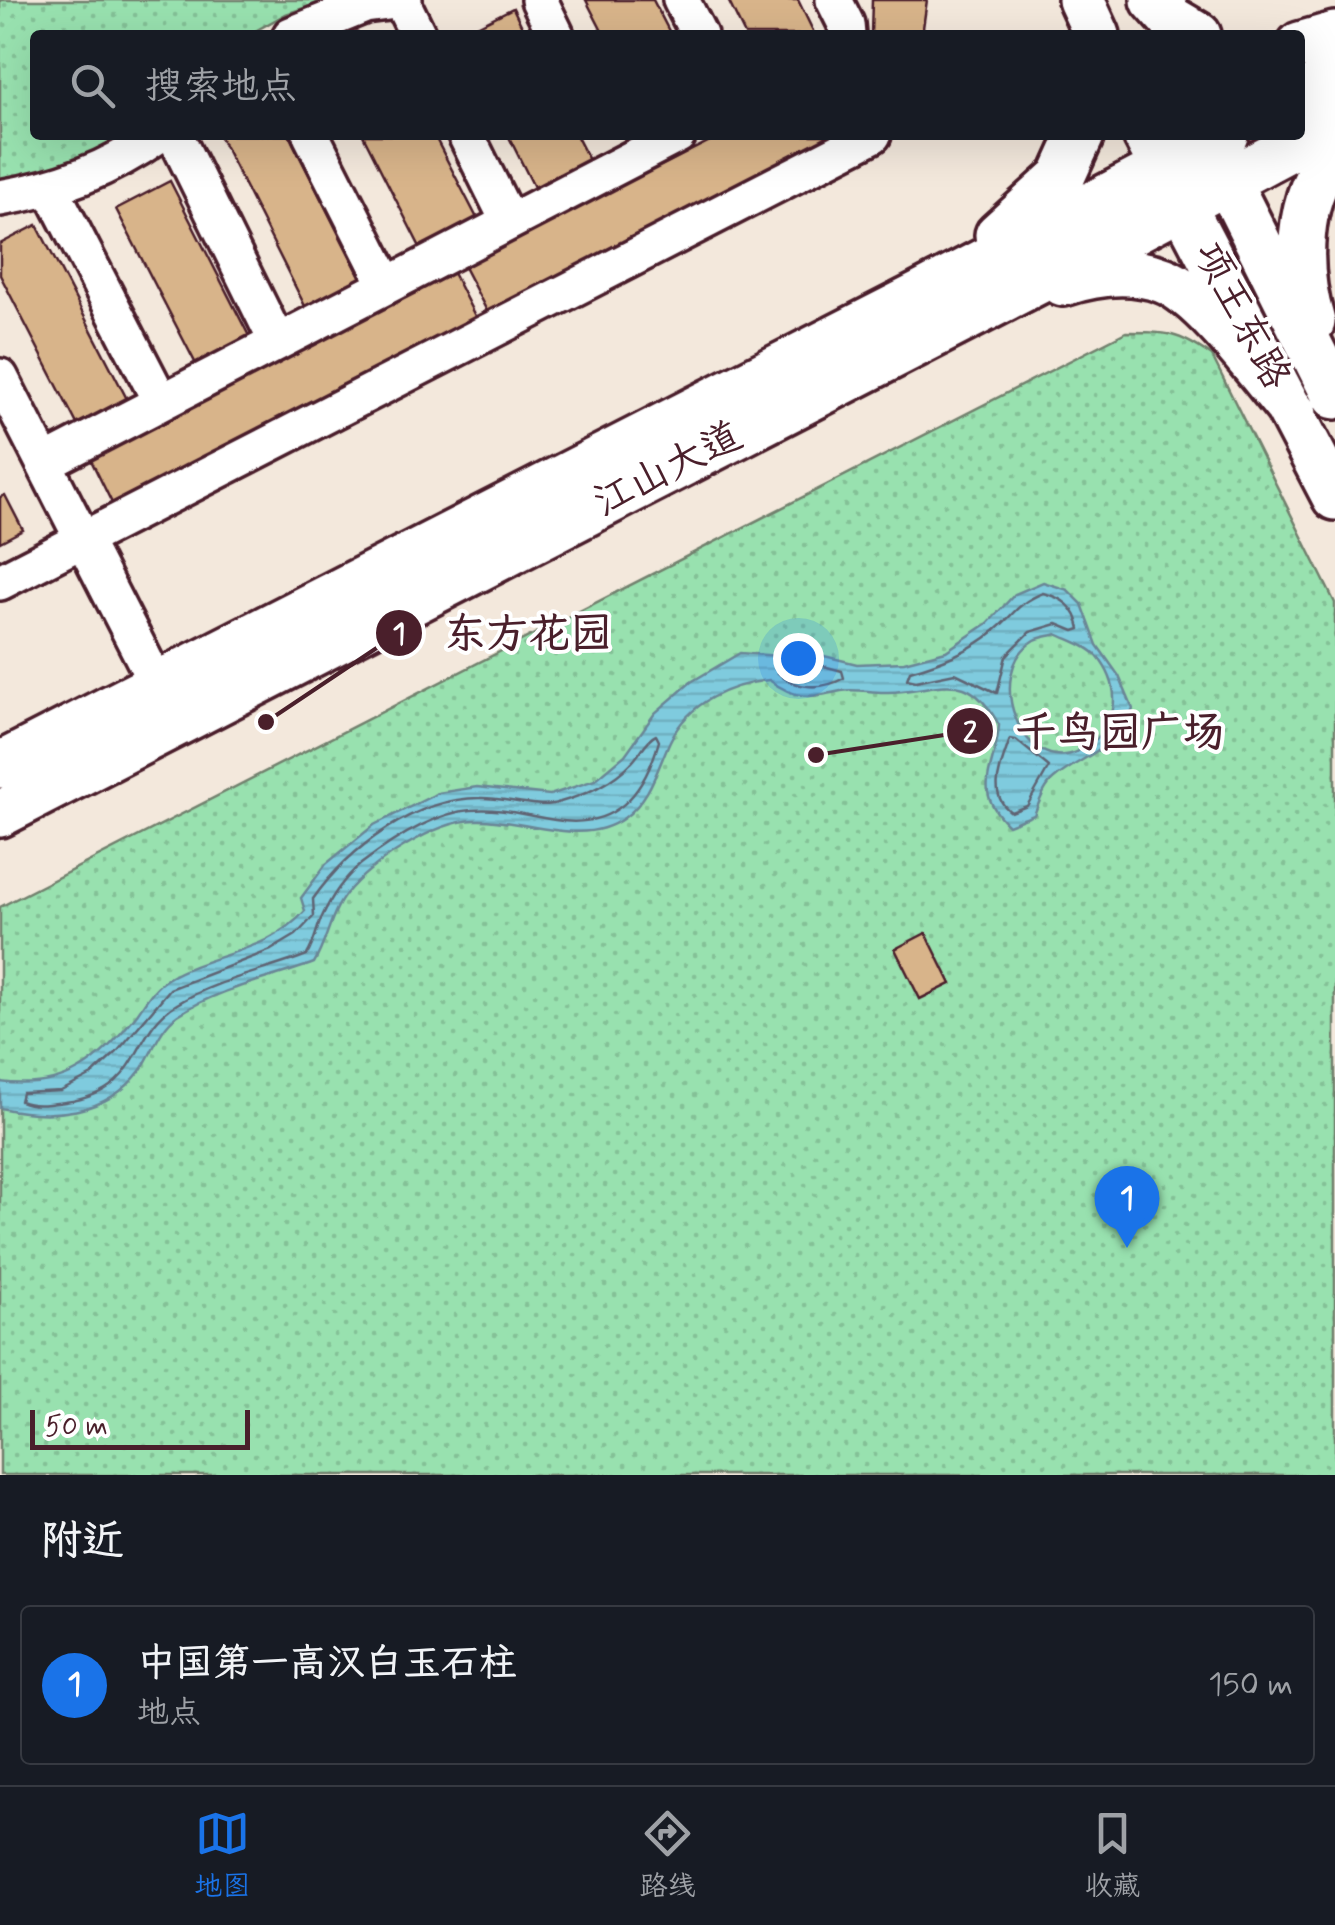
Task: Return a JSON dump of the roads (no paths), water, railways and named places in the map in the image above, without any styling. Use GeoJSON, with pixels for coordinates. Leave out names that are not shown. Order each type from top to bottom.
{"type":"FeatureCollection","features":[{"type":"Feature","properties":{"kind":"main road"},"geometry":{"type":"LineString","coordinates":[[1071,0],[1081,30]]}},
{"type":"Feature","properties":{"kind":"main road"},"geometry":{"type":"LineString","coordinates":[[1081,0],[1095,30]]}},
{"type":"Feature","properties":{"kind":"main road"},"geometry":{"type":"LineString","coordinates":[[1136,0],[1185,25]]}},
{"type":"Feature","properties":{"kind":"main road"},"geometry":{"type":"LineString","coordinates":[[1154,0],[1171,19],[1185,25]]}},
{"type":"Feature","properties":{"kind":"main road"},"geometry":{"type":"LineString","coordinates":[[1305,44],[1335,35]]}},
{"type":"Feature","properties":{"kind":"main road"},"geometry":{"type":"LineString","coordinates":[[1305,92],[1335,77]]}},
{"type":"Feature","properties":{"kind":"main road","name":"江山大道"},"geometry":{"type":"LineString","coordinates":[[1305,130],[1335,124]]}},
{"type":"Feature","properties":{"kind":"main road"},"geometry":{"type":"LineString","coordinates":[[930,313],[1062,177],[1079,140]]}},
{"type":"Feature","properties":{"kind":"main road","name":"江山大道"},"geometry":{"type":"LineString","coordinates":[[0,814],[167,704],[930,313],[1164,169],[1216,148],[1256,140]]}},
{"type":"Feature","properties":{"kind":"main road","name":"项王东路"},"geometry":{"type":"LineString","coordinates":[[1216,148],[1335,396]]}},
{"type":"Feature","properties":{"kind":"main road"},"geometry":{"type":"LineString","coordinates":[[1335,153],[1310,194],[1302,242],[1303,294],[1335,396]]}},
{"type":"Feature","properties":{"kind":"main road","name":"项王东路"},"geometry":{"type":"LineString","coordinates":[[1164,169],[1335,497]]}},
{"type":"Feature","properties":{"kind":"main road"},"geometry":{"type":"LineString","coordinates":[[930,313],[1116,272],[1164,280],[1208,314],[1294,414]]}},
{"type":"Feature","properties":{"kind":"main road","name":"江山大道"},"geometry":{"type":"LineString","coordinates":[[0,765],[167,704]]}},
{"type":"Feature","properties":{"kind":"lane"},"geometry":{"type":"LineString","coordinates":[[304,30],[365,4],[402,0],[416,30]]}},
{"type":"Feature","properties":{"kind":"lane"},"geometry":{"type":"LineString","coordinates":[[539,0],[554,30]]}},
{"type":"Feature","properties":{"kind":"lane"},"geometry":{"type":"LineString","coordinates":[[681,0],[696,30]]}},
{"type":"Feature","properties":{"kind":"lane"},"geometry":{"type":"LineString","coordinates":[[834,0],[847,30]]}},
{"type":"Feature","properties":{"kind":"lane"},"geometry":{"type":"LineString","coordinates":[[0,198],[51,189],[122,158],[150,140]]}},
{"type":"Feature","properties":{"kind":"lane"},"geometry":{"type":"LineString","coordinates":[[177,140],[277,342]]}},
{"type":"Feature","properties":{"kind":"lane"},"geometry":{"type":"LineString","coordinates":[[313,140],[387,285]]}},
{"type":"Feature","properties":{"kind":"lane"},"geometry":{"type":"LineString","coordinates":[[468,140],[509,222]]}},
{"type":"Feature","properties":{"kind":"lane"},"geometry":{"type":"LineString","coordinates":[[44,463],[509,222],[614,150],[657,140]]}},
{"type":"Feature","properties":{"kind":"lane"},"geometry":{"type":"LineString","coordinates":[[0,582],[863,140]]}},
{"type":"Feature","properties":{"kind":"lane"},"geometry":{"type":"LineString","coordinates":[[51,189],[161,402]]}},
{"type":"Feature","properties":{"kind":"lane"},"geometry":{"type":"LineString","coordinates":[[0,377],[167,704]]}},
{"type":"Feature","properties":{"kind":"water"},"geometry":{"type":"Polygon","coordinates":[[[1043,582],[1068,590],[1082,604],[1097,645],[1119,676],[1133,709],[1110,741],[1050,782],[1034,815],[1008,825],[990,800],[988,778],[999,725],[976,695],[964,688],[846,690],[812,696],[796,694],[769,680],[739,686],[699,706],[678,727],[647,792],[624,818],[608,827],[571,832],[476,820],[423,836],[387,857],[346,894],[314,963],[227,991],[178,1015],[161,1034],[140,1071],[111,1097],[57,1113],[0,1108],[0,1082],[44,1082],[79,1070],[108,1047],[167,979],[257,944],[290,925],[305,911],[301,898],[326,864],[374,825],[438,793],[477,787],[550,795],[595,780],[625,755],[655,713],[691,682],[740,653],[812,653],[857,664],[904,662],[946,651],[988,623],[1015,594],[1043,582]],[[1057,634],[1035,640],[1019,655],[1011,675],[1010,697],[1026,736],[1040,750],[1058,755],[1078,751],[1102,733],[1109,722],[1114,696],[1106,669],[1097,656],[1057,634]]]}},
{"type":"Feature","properties":{"kind":"place","name":"东方花园"},"geometry":{"type":"Point","coordinates":[266,722]}},
{"type":"Feature","properties":{"kind":"place","name":"千鸟园广场"},"geometry":{"type":"Point","coordinates":[816,755]}},
{"type":"Feature","properties":{"kind":"place","name":"中国第一高汉白玉石柱"},"geometry":{"type":"Point","coordinates":[1127,1248]}}]}
